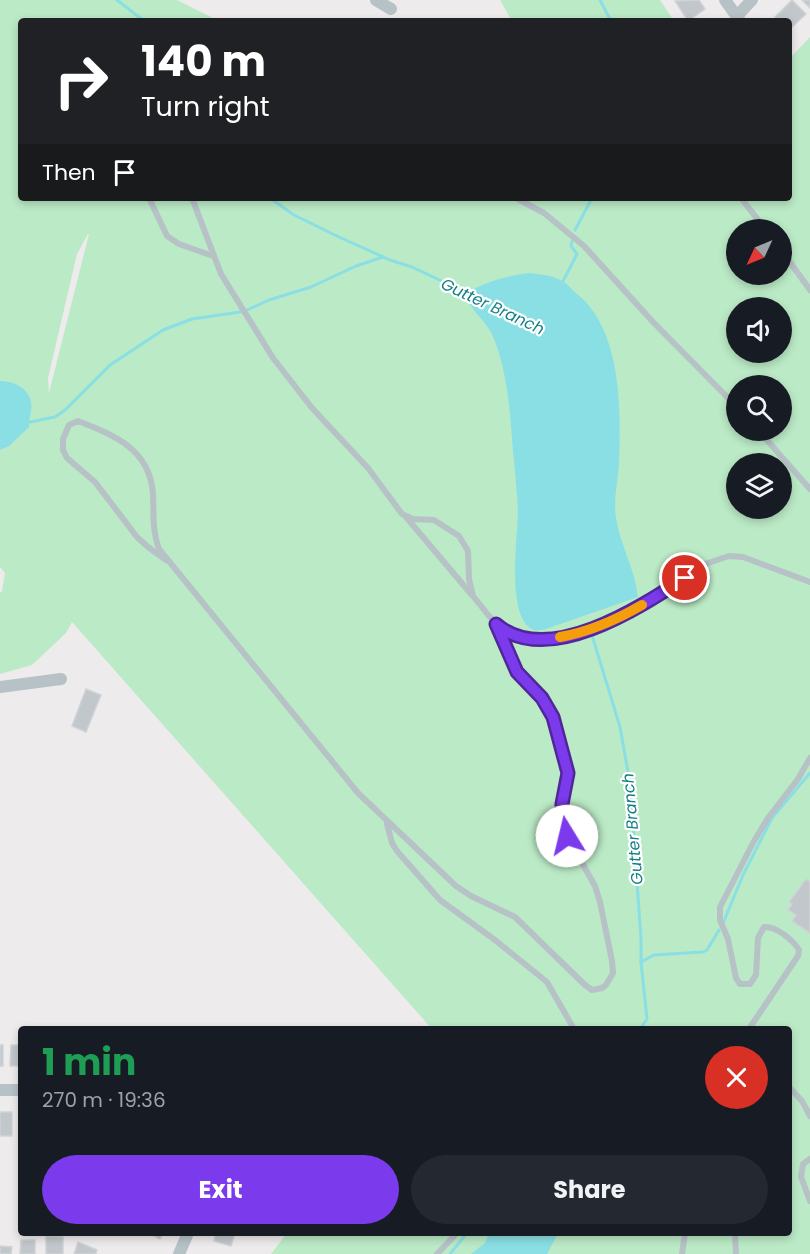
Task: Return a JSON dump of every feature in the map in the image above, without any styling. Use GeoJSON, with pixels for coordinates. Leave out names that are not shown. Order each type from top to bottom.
{"type":"FeatureCollection","features":[{"type":"Feature","properties":{"kind":"street"},"geometry":{"type":"LineString","coordinates":[[376,0],[391,9]]}},
{"type":"Feature","properties":{"kind":"street"},"geometry":{"type":"LineString","coordinates":[[725,0],[737,18]]}},
{"type":"Feature","properties":{"kind":"street"},"geometry":{"type":"LineString","coordinates":[[739,18],[752,0]]}},
{"type":"Feature","properties":{"kind":"street"},"geometry":{"type":"LineString","coordinates":[[0,687],[61,679]]}},
{"type":"Feature","properties":{"kind":"street"},"geometry":{"type":"LineString","coordinates":[[0,1090],[18,1090]]}},
{"type":"Feature","properties":{"kind":"street"},"geometry":{"type":"LineString","coordinates":[[179,1254],[187,1236]]}},
{"type":"Feature","properties":{"kind":"lane"},"geometry":{"type":"LineString","coordinates":[[150,201],[167,236],[179,244],[213,256]]}},
{"type":"Feature","properties":{"kind":"lane"},"geometry":{"type":"LineString","coordinates":[[193,201],[220,274],[273,358],[312,408],[368,468],[405,517],[496,624],[511,634],[536,639],[576,633],[624,615],[705,564],[729,556],[743,557],[810,582]]}},
{"type":"Feature","properties":{"kind":"lane"},"geometry":{"type":"LineString","coordinates":[[522,201],[544,213],[584,246],[653,322],[726,395]]}},
{"type":"Feature","properties":{"kind":"lane"},"geometry":{"type":"LineString","coordinates":[[743,201],[757,219]]}},
{"type":"Feature","properties":{"kind":"lane"},"geometry":{"type":"LineString","coordinates":[[792,265],[810,290]]}},
{"type":"Feature","properties":{"kind":"lane"},"geometry":{"type":"LineString","coordinates":[[166,560],[137,537],[95,482],[67,458],[63,450],[63,439],[69,425],[78,421],[109,434],[129,445],[139,456],[151,481],[154,538],[166,560],[224,627],[358,792],[456,886],[471,896],[515,917],[585,985],[592,990],[597,990],[606,985],[613,973],[612,961],[595,886],[567,836],[562,821],[562,804],[568,773],[553,717],[542,698],[517,672],[496,624]]}},
{"type":"Feature","properties":{"kind":"lane"},"geometry":{"type":"LineString","coordinates":[[768,441],[810,489]]}},
{"type":"Feature","properties":{"kind":"lane"},"geometry":{"type":"LineString","coordinates":[[405,517],[434,519],[459,536],[468,551],[468,579],[472,596]]}},
{"type":"Feature","properties":{"kind":"lane"},"geometry":{"type":"LineString","coordinates":[[751,1026],[798,956],[799,950],[773,928],[764,927],[758,938],[756,975],[750,984],[740,984],[736,978],[728,939],[720,920],[720,907],[768,818],[798,779],[810,758]]}},
{"type":"Feature","properties":{"kind":"lane"},"geometry":{"type":"LineString","coordinates":[[386,820],[392,843],[397,851],[440,900],[547,982],[572,1026]]}},
{"type":"Feature","properties":{"kind":"lane"},"geometry":{"type":"LineString","coordinates":[[792,1090],[802,1101],[810,1116]]}},
{"type":"Feature","properties":{"kind":"lane"},"geometry":{"type":"LineString","coordinates":[[810,1159],[801,1168],[801,1177],[810,1201]]}},
{"type":"Feature","properties":{"kind":"lane"},"geometry":{"type":"LineString","coordinates":[[436,1254],[454,1236]]}},
{"type":"Feature","properties":{"kind":"lane"},"geometry":{"type":"LineString","coordinates":[[682,1254],[685,1236]]}},
{"type":"Feature","properties":{"kind":"lane"},"geometry":{"type":"LineString","coordinates":[[735,1236],[736,1254]]}},
{"type":"Feature","properties":{"kind":"green space"},"geometry":{"type":"Polygon","coordinates":[[[0,0],[177,0],[213,18],[18,18],[18,201],[792,201],[792,56],[810,37],[810,1254],[271,1254],[285,1236],[792,1236],[792,1026],[429,1026],[72,622],[66,633],[32,665],[0,674],[0,593],[5,573],[0,567],[0,0]],[[89,234],[77,254],[48,378],[49,393],[89,234]]]}},
{"type":"Feature","properties":{"kind":"green space"},"geometry":{"type":"Polygon","coordinates":[[[500,0],[660,0],[672,18],[510,18],[500,0]]]}},
{"type":"Feature","properties":{"kind":"water"},"geometry":{"type":"Polygon","coordinates":[[[531,273],[564,282],[591,308],[610,348],[616,371],[620,419],[615,511],[638,597],[543,630],[534,630],[525,623],[519,611],[516,594],[515,557],[518,504],[509,408],[499,352],[491,332],[467,300],[465,293],[497,280],[531,273]]]}},
{"type":"Feature","properties":{"kind":"water"},"geometry":{"type":"Polygon","coordinates":[[[0,381],[15,384],[27,392],[31,405],[29,427],[9,446],[0,450],[0,381]]]}},
{"type":"Feature","properties":{"kind":"water"},"geometry":{"type":"Polygon","coordinates":[[[488,1236],[556,1236],[547,1254],[471,1254],[485,1243],[488,1236]]]}},
{"type":"Feature","properties":{"kind":"building"},"geometry":{"type":"Polygon","coordinates":[[[699,0],[705,9],[692,18],[686,18],[675,1],[699,0]]]}},
{"type":"Feature","properties":{"kind":"building"},"geometry":{"type":"Polygon","coordinates":[[[792,0],[806,14],[792,27],[792,18],[775,17],[792,0]]]}},
{"type":"Feature","properties":{"kind":"building"},"geometry":{"type":"Polygon","coordinates":[[[802,0],[810,0],[810,8],[802,0]]]}},
{"type":"Feature","properties":{"kind":"building"},"geometry":{"type":"Polygon","coordinates":[[[86,689],[101,695],[86,732],[72,726],[86,689]]]}},
{"type":"Feature","properties":{"kind":"building"},"geometry":{"type":"Polygon","coordinates":[[[806,879],[810,882],[810,933],[792,921],[796,915],[788,910],[792,904],[789,902],[806,879]]]}},
{"type":"Feature","properties":{"kind":"building"},"geometry":{"type":"Polygon","coordinates":[[[0,1045],[3,1045],[3,1066],[0,1066],[0,1045]]]}},
{"type":"Feature","properties":{"kind":"building"},"geometry":{"type":"Polygon","coordinates":[[[11,1045],[18,1045],[18,1066],[10,1066],[11,1045]]]}},
{"type":"Feature","properties":{"kind":"building"},"geometry":{"type":"Polygon","coordinates":[[[0,1112],[12,1112],[12,1136],[0,1136],[0,1112]]]}},
{"type":"Feature","properties":{"kind":"building"},"geometry":{"type":"Polygon","coordinates":[[[46,1236],[63,1237],[63,1254],[46,1254],[46,1236]]]}},
{"type":"Feature","properties":{"kind":"building"},"geometry":{"type":"Polygon","coordinates":[[[215,1236],[234,1236],[231,1246],[214,1241],[215,1236]]]}},
{"type":"Feature","properties":{"kind":"building"},"geometry":{"type":"Polygon","coordinates":[[[21,1240],[35,1240],[35,1254],[20,1254],[21,1240]]]}},
{"type":"Feature","properties":{"kind":"building"},"geometry":{"type":"Polygon","coordinates":[[[78,1242],[97,1250],[96,1254],[74,1254],[78,1242]]]}},
{"type":"Feature","properties":{"kind":"building"},"geometry":{"type":"Polygon","coordinates":[[[0,1246],[12,1247],[11,1254],[0,1254],[0,1246]]]}},
{"type":"Feature","properties":{"kind":"waterway","name":"Gutter Branch"},"geometry":{"type":"LineString","coordinates":[[117,0],[140,18]]}},
{"type":"Feature","properties":{"kind":"waterway"},"geometry":{"type":"LineString","coordinates":[[600,0],[609,18]]}},
{"type":"Feature","properties":{"kind":"waterway","name":"Gutter Branch"},"geometry":{"type":"LineString","coordinates":[[274,201],[294,215],[339,237],[467,293]]}},
{"type":"Feature","properties":{"kind":"waterway"},"geometry":{"type":"LineString","coordinates":[[575,230],[590,201]]}},
{"type":"Feature","properties":{"kind":"waterway"},"geometry":{"type":"LineString","coordinates":[[562,283],[577,254],[571,246],[572,241]]}},
{"type":"Feature","properties":{"kind":"waterway"},"geometry":{"type":"LineString","coordinates":[[247,310],[269,300],[311,287],[356,266],[383,257]]}},
{"type":"Feature","properties":{"kind":"waterway"},"geometry":{"type":"LineString","coordinates":[[25,423],[55,417],[110,365],[163,330],[192,319],[240,312]]}},
{"type":"Feature","properties":{"kind":"waterway","name":"Gutter Branch"},"geometry":{"type":"LineString","coordinates":[[591,632],[620,727],[630,783],[641,962],[647,1019],[642,1026]]}},
{"type":"Feature","properties":{"kind":"waterway"},"geometry":{"type":"LineString","coordinates":[[724,921],[743,875],[772,818],[810,773]]}},
{"type":"Feature","properties":{"kind":"waterway"},"geometry":{"type":"LineString","coordinates":[[641,962],[654,955],[703,952],[707,950],[719,930]]}},
{"type":"Feature","properties":{"kind":"waterway","name":"Gutter Branch"},"geometry":{"type":"LineString","coordinates":[[450,1254],[465,1236]]}},
{"type":"Feature","properties":{"kind":"slow traffic"},"geometry":{"type":"LineString","coordinates":[[560,637],[585,631],[642,605]]}},
{"type":"Feature","properties":{"kind":"route"},"geometry":{"type":"LineString","coordinates":[[567,836],[562,821],[562,804],[568,773],[553,717],[535,688],[517,672],[496,624],[503,630],[522,637],[536,639],[567,636],[624,615],[685,578]]}}]}
